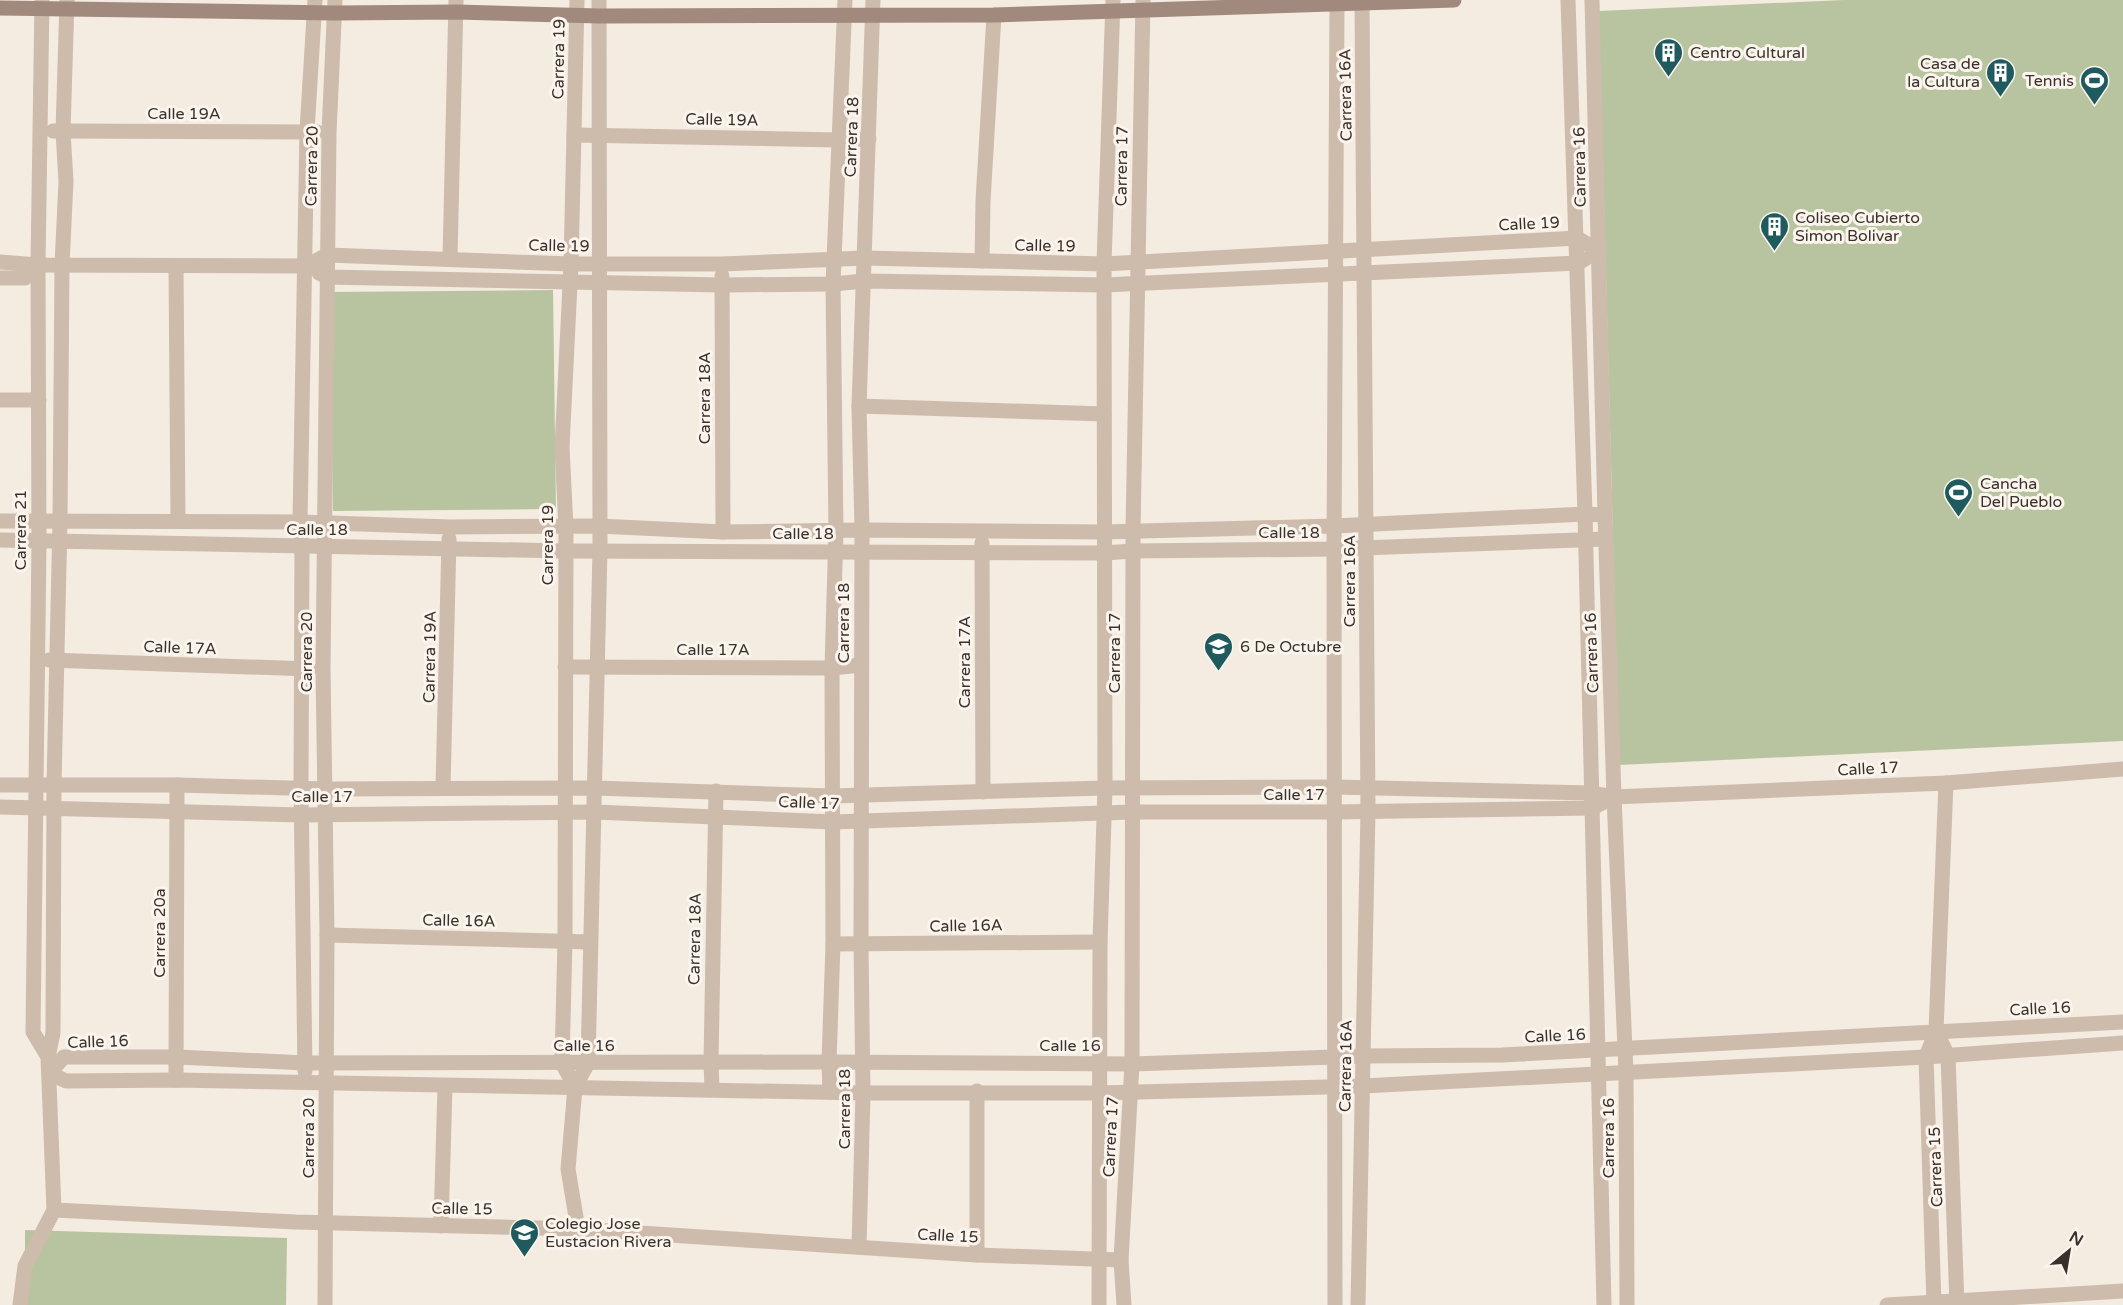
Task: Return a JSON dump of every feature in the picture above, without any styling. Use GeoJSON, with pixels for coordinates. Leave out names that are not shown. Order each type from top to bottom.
{"type":"FeatureCollection","features":[{"type":"Feature","properties":{"kind":"street"},"geometry":{"type":"LineString","coordinates":[[578,1229],[568,1169],[575,1088],[588,1063],[600,550],[598,0]]}},
{"type":"Feature","properties":{"kind":"street"},"geometry":{"type":"LineString","coordinates":[[0,8],[42,4],[457,6],[577,8],[599,16],[872,8],[994,15],[1113,5],[1454,0]]}},
{"type":"Feature","properties":{"kind":"street","name":"Carrera 16"},"geometry":{"type":"LineString","coordinates":[[1568,0],[1586,538],[1604,1305]]}},
{"type":"Feature","properties":{"kind":"street","name":"Carrera 16"},"geometry":{"type":"LineString","coordinates":[[1592,0],[1605,539],[1626,1072],[1627,1305]]}},
{"type":"Feature","properties":{"kind":"street","name":"Carrera 16A"},"geometry":{"type":"LineString","coordinates":[[1358,1305],[1368,811],[1362,2]]}},
{"type":"Feature","properties":{"kind":"street","name":"Carrera 16A"},"geometry":{"type":"LineString","coordinates":[[1335,1305],[1336,3]]}},
{"type":"Feature","properties":{"kind":"street","name":"Carrera 21"},"geometry":{"type":"LineString","coordinates":[[42,4],[33,1032],[48,1057]]}},
{"type":"Feature","properties":{"kind":"street","name":"Carrera 21"},"geometry":{"type":"LineString","coordinates":[[20,1305],[25,1266],[54,1210],[48,1057],[54,1033],[54,784],[60,542],[62,265],[66,181],[63,132],[68,4]]}},
{"type":"Feature","properties":{"kind":"street","name":"Carrera 17"},"geometry":{"type":"LineString","coordinates":[[1099,1305],[1100,942],[1105,788],[1104,264],[1113,5]]}},
{"type":"Feature","properties":{"kind":"street","name":"Carrera 17"},"geometry":{"type":"LineString","coordinates":[[1124,1305],[1121,1260],[1132,1064],[1133,530],[1143,5]]}},
{"type":"Feature","properties":{"kind":"street","name":"Carrera 20"},"geometry":{"type":"LineString","coordinates":[[305,1083],[300,522],[307,131],[314,6]]}},
{"type":"Feature","properties":{"kind":"street"},"geometry":{"type":"LineString","coordinates":[[450,259],[457,6]]}},
{"type":"Feature","properties":{"kind":"street","name":"Carrera 20"},"geometry":{"type":"LineString","coordinates":[[325,1305],[327,935],[323,669],[329,133],[335,7]]}},
{"type":"Feature","properties":{"kind":"street","name":"Carrera 19"},"geometry":{"type":"LineString","coordinates":[[575,1088],[562,1063],[565,940],[566,528],[562,447],[571,264],[577,8]]}},
{"type":"Feature","properties":{"kind":"street","name":"Carrera 18"},"geometry":{"type":"LineString","coordinates":[[830,1092],[833,944],[832,668],[836,551],[834,261],[844,8]]}},
{"type":"Feature","properties":{"kind":"street","name":"Carrera 18"},"geometry":{"type":"LineString","coordinates":[[859,1247],[863,1093],[862,530],[859,406],[872,8]]}},
{"type":"Feature","properties":{"kind":"street"},"geometry":{"type":"LineString","coordinates":[[982,261],[983,201],[994,15]]}},
{"type":"Feature","properties":{"kind":"street","name":"Calle 19A"},"geometry":{"type":"LineString","coordinates":[[40,131],[307,131],[329,133]]}},
{"type":"Feature","properties":{"kind":"street","name":"Calle 19A"},"geometry":{"type":"LineString","coordinates":[[574,135],[869,139]]}},
{"type":"Feature","properties":{"kind":"street","name":"Calle 19"},"geometry":{"type":"LineString","coordinates":[[0,262],[39,265],[306,266],[327,255],[571,264],[722,264],[865,258],[1104,264],[1577,238],[1599,251],[1578,263],[1104,285],[864,281],[834,284],[722,285],[327,277],[306,266]]}},
{"type":"Feature","properties":{"kind":"street","name":"Carrera 18A"},"geometry":{"type":"LineString","coordinates":[[722,264],[723,532]]}},
{"type":"Feature","properties":{"kind":"street","name":"Calle 19"},"geometry":{"type":"LineString","coordinates":[[0,278],[25,278],[39,265]]}},
{"type":"Feature","properties":{"kind":"street"},"geometry":{"type":"LineString","coordinates":[[176,266],[178,520]]}},
{"type":"Feature","properties":{"kind":"street"},"geometry":{"type":"LineString","coordinates":[[0,400],[39,400]]}},
{"type":"Feature","properties":{"kind":"street"},"geometry":{"type":"LineString","coordinates":[[859,406],[1104,414]]}},
{"type":"Feature","properties":{"kind":"street","name":"Calle 18"},"geometry":{"type":"LineString","coordinates":[[0,521],[178,520],[450,527],[599,526],[723,532],[862,530],[1104,532],[1334,526],[1585,514],[1605,515]]}},
{"type":"Feature","properties":{"kind":"street","name":"Carrera 19A"},"geometry":{"type":"LineString","coordinates":[[443,788],[450,527]]}},
{"type":"Feature","properties":{"kind":"street","name":"Carrera 17A"},"geometry":{"type":"LineString","coordinates":[[982,532],[983,792]]}},
{"type":"Feature","properties":{"kind":"street","name":"Calle 18"},"geometry":{"type":"LineString","coordinates":[[0,540],[566,551],[1104,553],[1334,549],[1605,539]]}},
{"type":"Feature","properties":{"kind":"street","name":"Calle 17A"},"geometry":{"type":"LineString","coordinates":[[37,660],[323,669]]}},
{"type":"Feature","properties":{"kind":"street","name":"Calle 17A"},"geometry":{"type":"LineString","coordinates":[[565,667],[832,668],[861,666]]}},
{"type":"Feature","properties":{"kind":"street","name":"Calle 17"},"geometry":{"type":"LineString","coordinates":[[0,807],[301,814],[594,812],[832,822],[1132,812],[1368,811],[1614,797],[1947,783],[2123,769]]}},
{"type":"Feature","properties":{"kind":"street","name":"Carrera 15"},"geometry":{"type":"LineString","coordinates":[[1934,1304],[1926,1057],[1936,1031],[1947,783]]}},
{"type":"Feature","properties":{"kind":"street","name":"Calle 17"},"geometry":{"type":"LineString","coordinates":[[0,785],[177,785],[326,789],[595,789],[832,796],[1105,788],[1368,787],[1591,800]]}},
{"type":"Feature","properties":{"kind":"street","name":"Carrera 20a"},"geometry":{"type":"LineString","coordinates":[[176,1080],[177,785]]}},
{"type":"Feature","properties":{"kind":"street","name":"Carrera 18A"},"geometry":{"type":"LineString","coordinates":[[712,1089],[716,791]]}},
{"type":"Feature","properties":{"kind":"street","name":"Calle 16A"},"geometry":{"type":"LineString","coordinates":[[327,935],[590,942]]}},
{"type":"Feature","properties":{"kind":"street","name":"Calle 16A"},"geometry":{"type":"LineString","coordinates":[[833,944],[1100,942]]}},
{"type":"Feature","properties":{"kind":"street","name":"Calle 16"},"geometry":{"type":"LineString","coordinates":[[49,1073],[64,1057],[177,1058],[305,1063],[327,1061],[1132,1064],[1362,1056],[1502,1055],[2123,1022]]}},
{"type":"Feature","properties":{"kind":"street","name":"Carrera 15"},"geometry":{"type":"LineString","coordinates":[[1936,1031],[1948,1056],[1957,1302]]}},
{"type":"Feature","properties":{"kind":"street"},"geometry":{"type":"LineString","coordinates":[[49,1073],[66,1081],[176,1080],[863,1093],[977,1091],[1099,1093],[1362,1086],[1948,1056],[2123,1043]]}},
{"type":"Feature","properties":{"kind":"street"},"geometry":{"type":"LineString","coordinates":[[441,1226],[445,1086]]}},
{"type":"Feature","properties":{"kind":"street"},"geometry":{"type":"LineString","coordinates":[[977,1091],[977,1255]]}},
{"type":"Feature","properties":{"kind":"street","name":"Calle 15"},"geometry":{"type":"LineString","coordinates":[[54,1210],[325,1223],[578,1229],[977,1255],[1121,1260]]}},
{"type":"Feature","properties":{"kind":"street"},"geometry":{"type":"LineString","coordinates":[[1887,1305],[2123,1291]]}},
{"type":"Feature","properties":{"kind":"green space"},"geometry":{"type":"Polygon","coordinates":[[[1844,0],[2123,0],[2123,741],[1619,765],[1599,11],[1844,0]]]}},
{"type":"Feature","properties":{"kind":"green space"},"geometry":{"type":"Polygon","coordinates":[[[553,290],[556,509],[333,511],[330,292],[553,290]]]}},
{"type":"Feature","properties":{"kind":"green space"},"geometry":{"type":"Polygon","coordinates":[[[25,1230],[287,1238],[286,1305],[25,1305],[25,1230]]]}},
{"type":"Feature","properties":{"kind":"place","name":"Centro Cultural"},"geometry":{"type":"Point","coordinates":[1669,78]}},
{"type":"Feature","properties":{"kind":"place","name":"Casa de la Cultura"},"geometry":{"type":"Point","coordinates":[2001,98]}},
{"type":"Feature","properties":{"kind":"place","name":"Tennis"},"geometry":{"type":"Point","coordinates":[2095,106]}},
{"type":"Feature","properties":{"kind":"place","name":"Coliseo Cubierto Simon Bolivar"},"geometry":{"type":"Point","coordinates":[1774,252]}},
{"type":"Feature","properties":{"kind":"place","name":"Cancha Del Pueblo"},"geometry":{"type":"Point","coordinates":[1959,518]}},
{"type":"Feature","properties":{"kind":"place","name":"6 De Octubre"},"geometry":{"type":"Point","coordinates":[1219,672]}},
{"type":"Feature","properties":{"kind":"place","name":"Colegio Jose Eustacion Rivera"},"geometry":{"type":"Point","coordinates":[524,1258]}}]}
